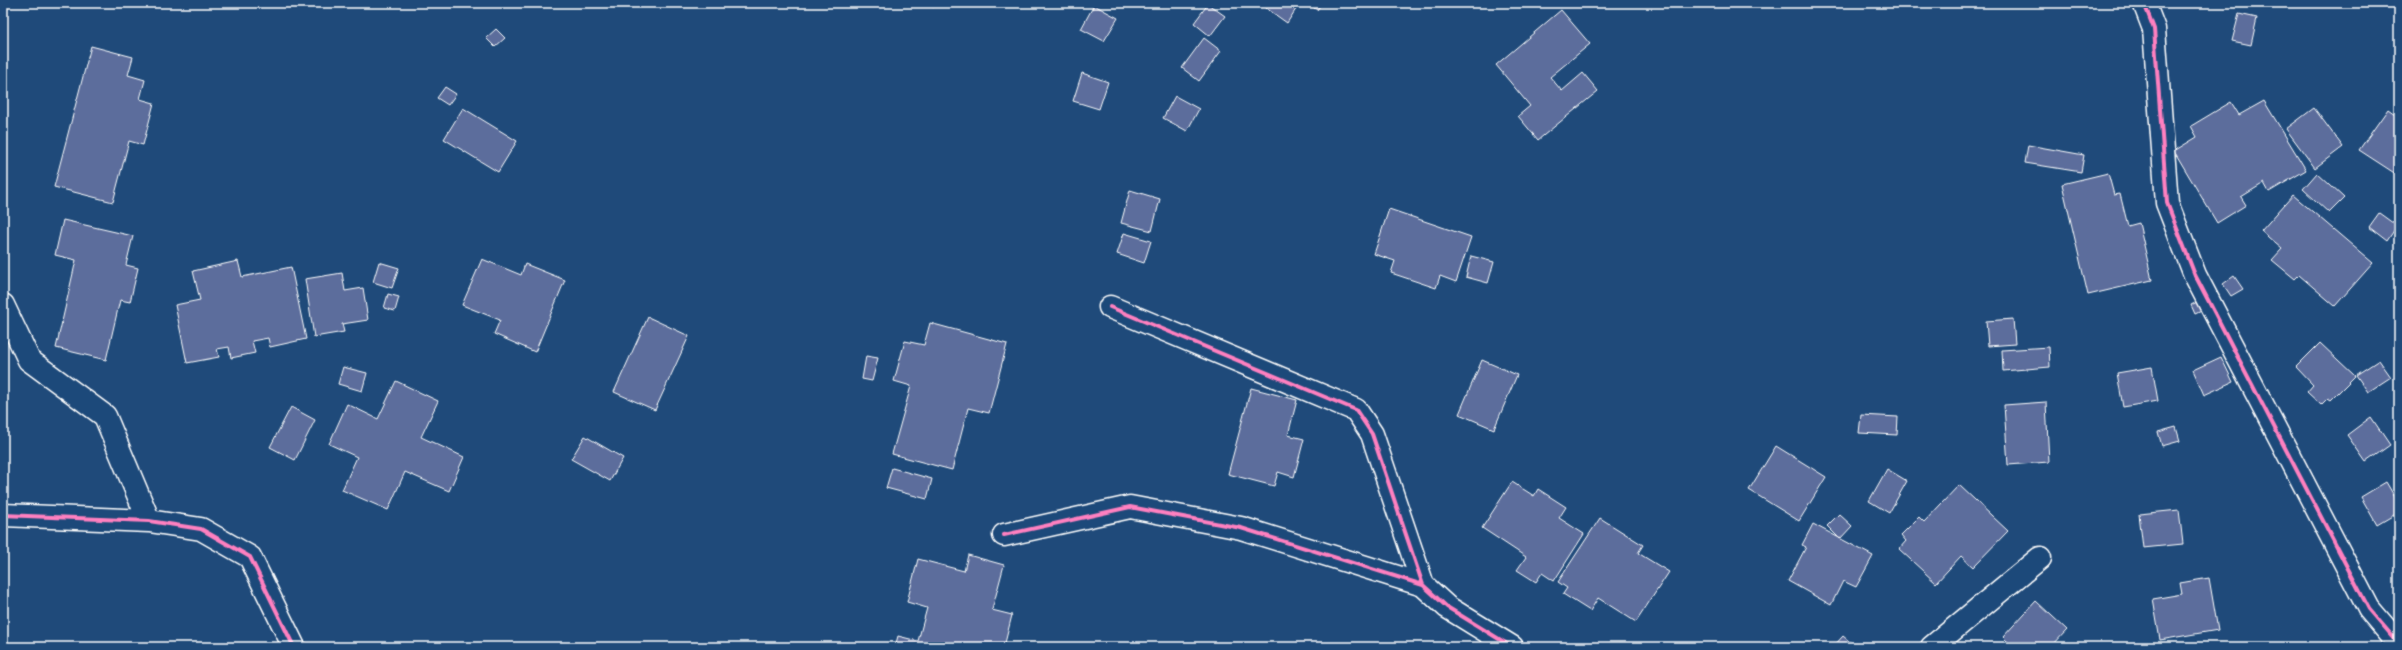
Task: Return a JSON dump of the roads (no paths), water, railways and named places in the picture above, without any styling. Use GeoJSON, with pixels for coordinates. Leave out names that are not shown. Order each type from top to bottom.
{"type":"FeatureCollection","features":[{"type":"Feature","properties":{"kind":"street"},"geometry":{"type":"LineString","coordinates":[[2144,3],[2154,29],[2167,203],[2195,275],[2369,609],[2399,644]]}},
{"type":"Feature","properties":{"kind":"street"},"geometry":{"type":"LineString","coordinates":[[3,305],[29,360],[105,416],[149,521]]}},
{"type":"Feature","properties":{"kind":"street"},"geometry":{"type":"LineString","coordinates":[[1110,307],[1356,410],[1372,434],[1423,585]]}},
{"type":"Feature","properties":{"kind":"street"},"geometry":{"type":"LineString","coordinates":[[1004,535],[1130,507],[1240,528],[1423,585],[1447,607],[1512,647]]}},
{"type":"Feature","properties":{"kind":"street"},"geometry":{"type":"LineString","coordinates":[[3,515],[149,521],[201,529],[250,557],[294,647]]}},
{"type":"Feature","properties":{"kind":"street"},"geometry":{"type":"LineString","coordinates":[[1932,647],[2040,558]]}}]}
